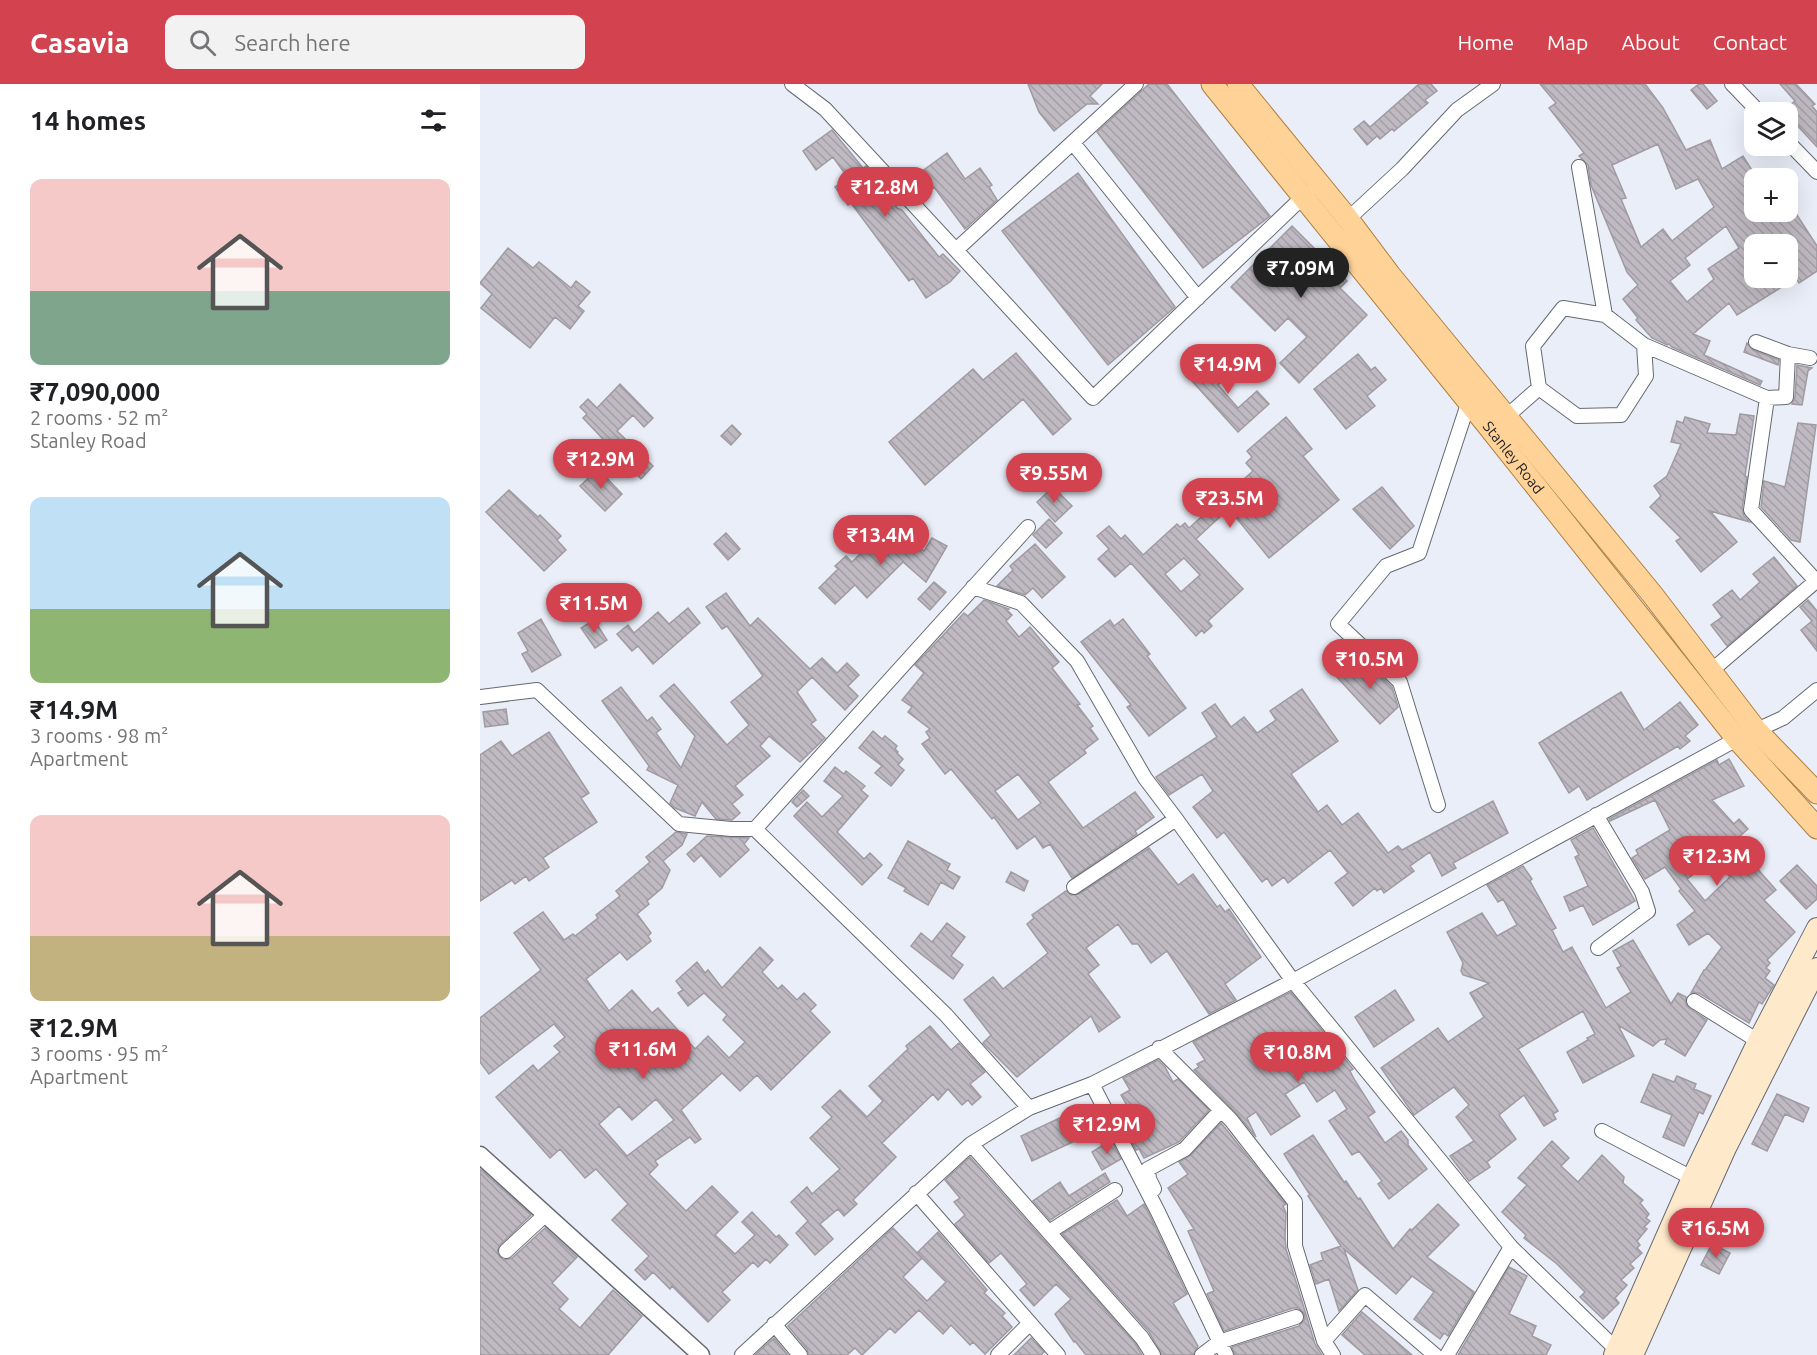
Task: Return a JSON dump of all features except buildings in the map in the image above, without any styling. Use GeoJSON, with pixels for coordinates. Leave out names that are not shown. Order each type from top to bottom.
{"type":"FeatureCollection","features":[{"type":"Feature","properties":{"kind":"main road","name":"Stanley Road"},"geometry":{"type":"LineString","coordinates":[[1212,84],[1311,191],[1348,219],[1390,275],[1652,594],[1711,671],[1747,734],[1817,793]]}},
{"type":"Feature","properties":{"kind":"main road","name":"Stanley Road"},"geometry":{"type":"LineString","coordinates":[[1238,84],[1311,191],[1468,401],[1747,734],[1817,828]]}},
{"type":"Feature","properties":{"kind":"main road"},"geometry":{"type":"LineString","coordinates":[[1622,1354],[1692,1178],[1758,1041],[1817,928]]}},
{"type":"Feature","properties":{"kind":"main road"},"geometry":{"type":"LineString","coordinates":[[1622,1354],[1817,968]]}},
{"type":"Feature","properties":{"kind":"street"},"geometry":{"type":"LineString","coordinates":[[792,84],[825,109],[1093,398],[1311,191]]}},
{"type":"Feature","properties":{"kind":"street"},"geometry":{"type":"LineString","coordinates":[[956,250],[1136,84]]}},
{"type":"Feature","properties":{"kind":"street"},"geometry":{"type":"LineString","coordinates":[[1348,219],[1402,169],[1457,110],[1493,84]]}},
{"type":"Feature","properties":{"kind":"street"},"geometry":{"type":"LineString","coordinates":[[1732,84],[1749,102]]}},
{"type":"Feature","properties":{"kind":"street"},"geometry":{"type":"LineString","coordinates":[[1073,142],[1198,298]]}},
{"type":"Feature","properties":{"kind":"street"},"geometry":{"type":"LineString","coordinates":[[1798,152],[1817,172]]}},
{"type":"Feature","properties":{"kind":"street"},"geometry":{"type":"LineString","coordinates":[[1579,167],[1605,315]]}},
{"type":"Feature","properties":{"kind":"street"},"geometry":{"type":"LineString","coordinates":[[1644,345],[1646,376],[1621,415],[1577,416],[1539,388],[1533,346],[1563,308],[1605,315],[1644,345],[1767,398],[1786,397],[1788,354]]}},
{"type":"Feature","properties":{"kind":"street"},"geometry":{"type":"LineString","coordinates":[[1755,342],[1788,354],[1810,358]]}},
{"type":"Feature","properties":{"kind":"street"},"geometry":{"type":"LineString","coordinates":[[1506,417],[1539,388]]}},
{"type":"Feature","properties":{"kind":"street"},"geometry":{"type":"LineString","coordinates":[[1711,671],[1816,581],[1751,510],[1767,398]]}},
{"type":"Feature","properties":{"kind":"street"},"geometry":{"type":"LineString","coordinates":[[1438,805],[1400,682],[1338,624],[1386,566],[1419,553],[1468,401]]}},
{"type":"Feature","properties":{"kind":"street"},"geometry":{"type":"LineString","coordinates":[[755,829],[1028,527]]}},
{"type":"Feature","properties":{"kind":"street"},"geometry":{"type":"LineString","coordinates":[[973,587],[1021,603],[1077,661],[1144,778],[1293,981],[1511,1247],[1622,1354]]}},
{"type":"Feature","properties":{"kind":"street"},"geometry":{"type":"LineString","coordinates":[[480,697],[537,690],[588,741],[679,824],[755,829],[946,1015],[1029,1108]]}},
{"type":"Feature","properties":{"kind":"street"},"geometry":{"type":"LineString","coordinates":[[742,1355],[971,1144],[1029,1108],[1092,1084],[1293,981],[1596,815],[1747,734],[1783,718],[1817,690]]}},
{"type":"Feature","properties":{"kind":"street"},"geometry":{"type":"LineString","coordinates":[[1596,815],[1642,892],[1648,912],[1598,948]]}},
{"type":"Feature","properties":{"kind":"street"},"geometry":{"type":"LineString","coordinates":[[1074,887],[1176,819]]}},
{"type":"Feature","properties":{"kind":"street"},"geometry":{"type":"LineString","coordinates":[[1694,1001],[1758,1041]]}},
{"type":"Feature","properties":{"kind":"street"},"geometry":{"type":"LineString","coordinates":[[1159,1048],[1231,1120],[1295,1202],[1295,1246],[1324,1341],[1333,1355]]}},
{"type":"Feature","properties":{"kind":"street"},"geometry":{"type":"LineString","coordinates":[[1092,1084],[1158,1212],[1222,1349]]}},
{"type":"Feature","properties":{"kind":"street"},"geometry":{"type":"LineString","coordinates":[[1203,1291],[1149,1179],[1148,1169],[1185,1149],[1221,1110]]}},
{"type":"Feature","properties":{"kind":"street"},"geometry":{"type":"LineString","coordinates":[[1602,1131],[1692,1178]]}},
{"type":"Feature","properties":{"kind":"street"},"geometry":{"type":"LineString","coordinates":[[971,1144],[1142,1338],[1153,1355]]}},
{"type":"Feature","properties":{"kind":"street"},"geometry":{"type":"LineString","coordinates":[[480,1155],[701,1355]]}},
{"type":"Feature","properties":{"kind":"street"},"geometry":{"type":"LineString","coordinates":[[1049,1232],[1115,1190]]}},
{"type":"Feature","properties":{"kind":"street"},"geometry":{"type":"LineString","coordinates":[[916,1193],[1058,1355]]}},
{"type":"Feature","properties":{"kind":"street"},"geometry":{"type":"LineString","coordinates":[[507,1251],[546,1214]]}},
{"type":"Feature","properties":{"kind":"street"},"geometry":{"type":"LineString","coordinates":[[1447,1355],[1511,1247]]}},
{"type":"Feature","properties":{"kind":"street"},"geometry":{"type":"LineString","coordinates":[[1324,1341],[1365,1295],[1435,1355]]}},
{"type":"Feature","properties":{"kind":"street"},"geometry":{"type":"LineString","coordinates":[[1202,1355],[1222,1349],[1296,1317]]}},
{"type":"Feature","properties":{"kind":"street"},"geometry":{"type":"LineString","coordinates":[[774,1324],[800,1355]]}},
{"type":"Feature","properties":{"kind":"street"},"geometry":{"type":"LineString","coordinates":[[998,1355],[1029,1324]]}}]}
